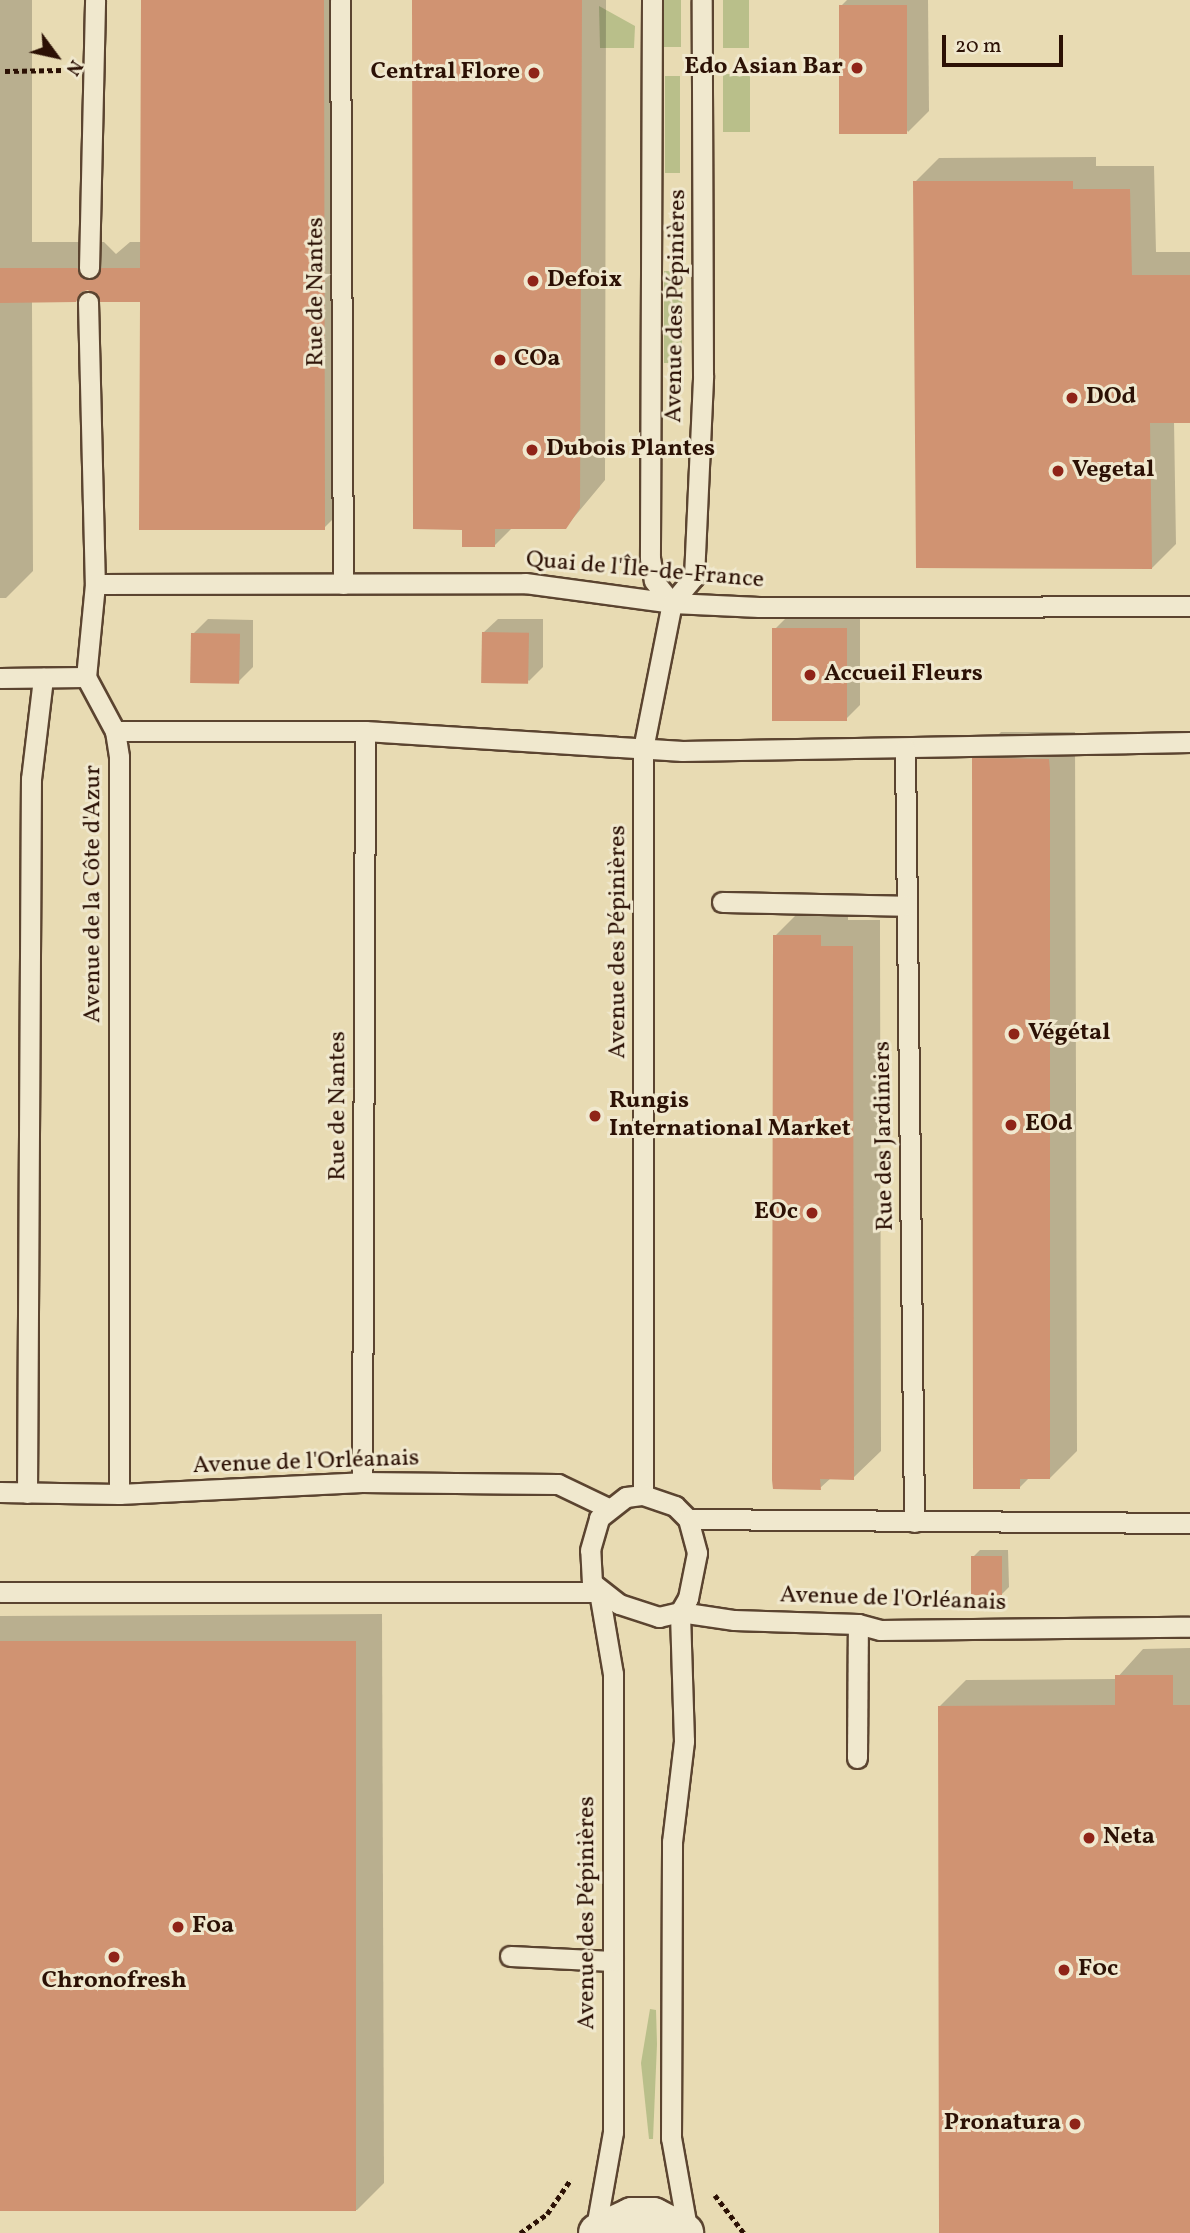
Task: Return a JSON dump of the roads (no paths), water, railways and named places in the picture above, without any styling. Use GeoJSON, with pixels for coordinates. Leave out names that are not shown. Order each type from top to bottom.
{"type":"FeatureCollection","features":[{"type":"Feature","properties":{"kind":"street"},"geometry":{"type":"LineString","coordinates":[[596,2233],[632,2217],[653,2217],[686,2233]]}},
{"type":"Feature","properties":{"kind":"lane"},"geometry":{"type":"LineString","coordinates":[[89,268],[95,69],[94,0]]}},
{"type":"Feature","properties":{"kind":"lane","name":"Rue de Nantes"},"geometry":{"type":"LineString","coordinates":[[340,0],[343,584]]}},
{"type":"Feature","properties":{"kind":"lane","name":"Avenue des Pépinières"},"geometry":{"type":"LineString","coordinates":[[652,0],[650,558],[654,580],[672,603]]}},
{"type":"Feature","properties":{"kind":"lane","name":"Avenue des Pépinières"},"geometry":{"type":"LineString","coordinates":[[643,1495],[643,749],[672,603],[694,577],[703,375],[702,0]]}},
{"type":"Feature","properties":{"kind":"lane"},"geometry":{"type":"LineString","coordinates":[[0,678],[86,677],[94,584],[88,302]]}},
{"type":"Feature","properties":{"kind":"lane","name":"Quai de l'Île-de-France"},"geometry":{"type":"LineString","coordinates":[[94,584],[526,583],[672,603],[808,608],[1190,606]]}},
{"type":"Feature","properties":{"kind":"lane","name":"Avenue de la Côte d'Azur"},"geometry":{"type":"LineString","coordinates":[[86,677],[115,731],[119,757],[118,1494]]}},
{"type":"Feature","properties":{"kind":"lane"},"geometry":{"type":"LineString","coordinates":[[27,1493],[31,779],[43,678]]}},
{"type":"Feature","properties":{"kind":"lane"},"geometry":{"type":"LineString","coordinates":[[115,731],[365,731],[643,749],[905,748],[1190,742]]}},
{"type":"Feature","properties":{"kind":"lane","name":"Rue de Nantes"},"geometry":{"type":"LineString","coordinates":[[362,1482],[365,731]]}},
{"type":"Feature","properties":{"kind":"lane","name":"Rue des Jardiniers"},"geometry":{"type":"LineString","coordinates":[[905,748],[914,1522]]}},
{"type":"Feature","properties":{"kind":"lane"},"geometry":{"type":"LineString","coordinates":[[722,902],[906,906]]}},
{"type":"Feature","properties":{"kind":"lane","name":"Avenue de l'Orléanais"},"geometry":{"type":"LineString","coordinates":[[0,1492],[118,1494],[362,1482],[558,1484],[608,1508]]}},
{"type":"Feature","properties":{"kind":"lane"},"geometry":{"type":"LineString","coordinates":[[680,1612],[659,1617],[636,1612],[600,1592],[592,1583],[592,1534],[608,1508],[626,1497],[660,1497],[688,1519],[697,1553],[694,1580],[680,1612],[684,1741],[672,1842],[671,2138],[686,2233]]}},
{"type":"Feature","properties":{"kind":"lane"},"geometry":{"type":"LineString","coordinates":[[688,1519],[1190,1523]]}},
{"type":"Feature","properties":{"kind":"lane"},"geometry":{"type":"LineString","coordinates":[[0,1592],[600,1592]]}},
{"type":"Feature","properties":{"kind":"lane","name":"Avenue des Pépinières"},"geometry":{"type":"LineString","coordinates":[[596,2233],[613,2132],[613,1674],[600,1592]]}},
{"type":"Feature","properties":{"kind":"lane","name":"Avenue de l'Orléanais"},"geometry":{"type":"LineString","coordinates":[[680,1612],[734,1620],[858,1623],[880,1630],[1190,1627]]}},
{"type":"Feature","properties":{"kind":"lane"},"geometry":{"type":"LineString","coordinates":[[857,1758],[858,1623]]}},
{"type":"Feature","properties":{"kind":"lane"},"geometry":{"type":"LineString","coordinates":[[510,1956],[613,1961]]}},
{"type":"Feature","properties":{"kind":"place","name":"Edo Asian Bar"},"geometry":{"type":"Point","coordinates":[857,68]}},
{"type":"Feature","properties":{"kind":"place","name":"Central Flore"},"geometry":{"type":"Point","coordinates":[534,73]}},
{"type":"Feature","properties":{"kind":"place","name":"Defoix"},"geometry":{"type":"Point","coordinates":[533,281]}},
{"type":"Feature","properties":{"kind":"place","name":"COa"},"geometry":{"type":"Point","coordinates":[500,360]}},
{"type":"Feature","properties":{"kind":"place","name":"DOd"},"geometry":{"type":"Point","coordinates":[1072,398]}},
{"type":"Feature","properties":{"kind":"place","name":"Dubois Plantes"},"geometry":{"type":"Point","coordinates":[532,450]}},
{"type":"Feature","properties":{"kind":"place","name":"Vegetal"},"geometry":{"type":"Point","coordinates":[1058,471]}},
{"type":"Feature","properties":{"kind":"place","name":"Accueil Fleurs"},"geometry":{"type":"Point","coordinates":[810,675]}},
{"type":"Feature","properties":{"kind":"place","name":"Végétal"},"geometry":{"type":"Point","coordinates":[1014,1034]}},
{"type":"Feature","properties":{"kind":"place","name":"Rungis International Market"},"geometry":{"type":"Point","coordinates":[595,1116]}},
{"type":"Feature","properties":{"kind":"place","name":"EOd"},"geometry":{"type":"Point","coordinates":[1011,1125]}},
{"type":"Feature","properties":{"kind":"place","name":"EOc"},"geometry":{"type":"Point","coordinates":[812,1213]}},
{"type":"Feature","properties":{"kind":"place","name":"Neta"},"geometry":{"type":"Point","coordinates":[1089,1838]}},
{"type":"Feature","properties":{"kind":"place","name":"F0a"},"geometry":{"type":"Point","coordinates":[178,1927]}},
{"type":"Feature","properties":{"kind":"place","name":"Chronofresh"},"geometry":{"type":"Point","coordinates":[114,1957]}},
{"type":"Feature","properties":{"kind":"place","name":"F0c"},"geometry":{"type":"Point","coordinates":[1064,1970]}},
{"type":"Feature","properties":{"kind":"place","name":"Pronatura"},"geometry":{"type":"Point","coordinates":[1075,2124]}}]}
